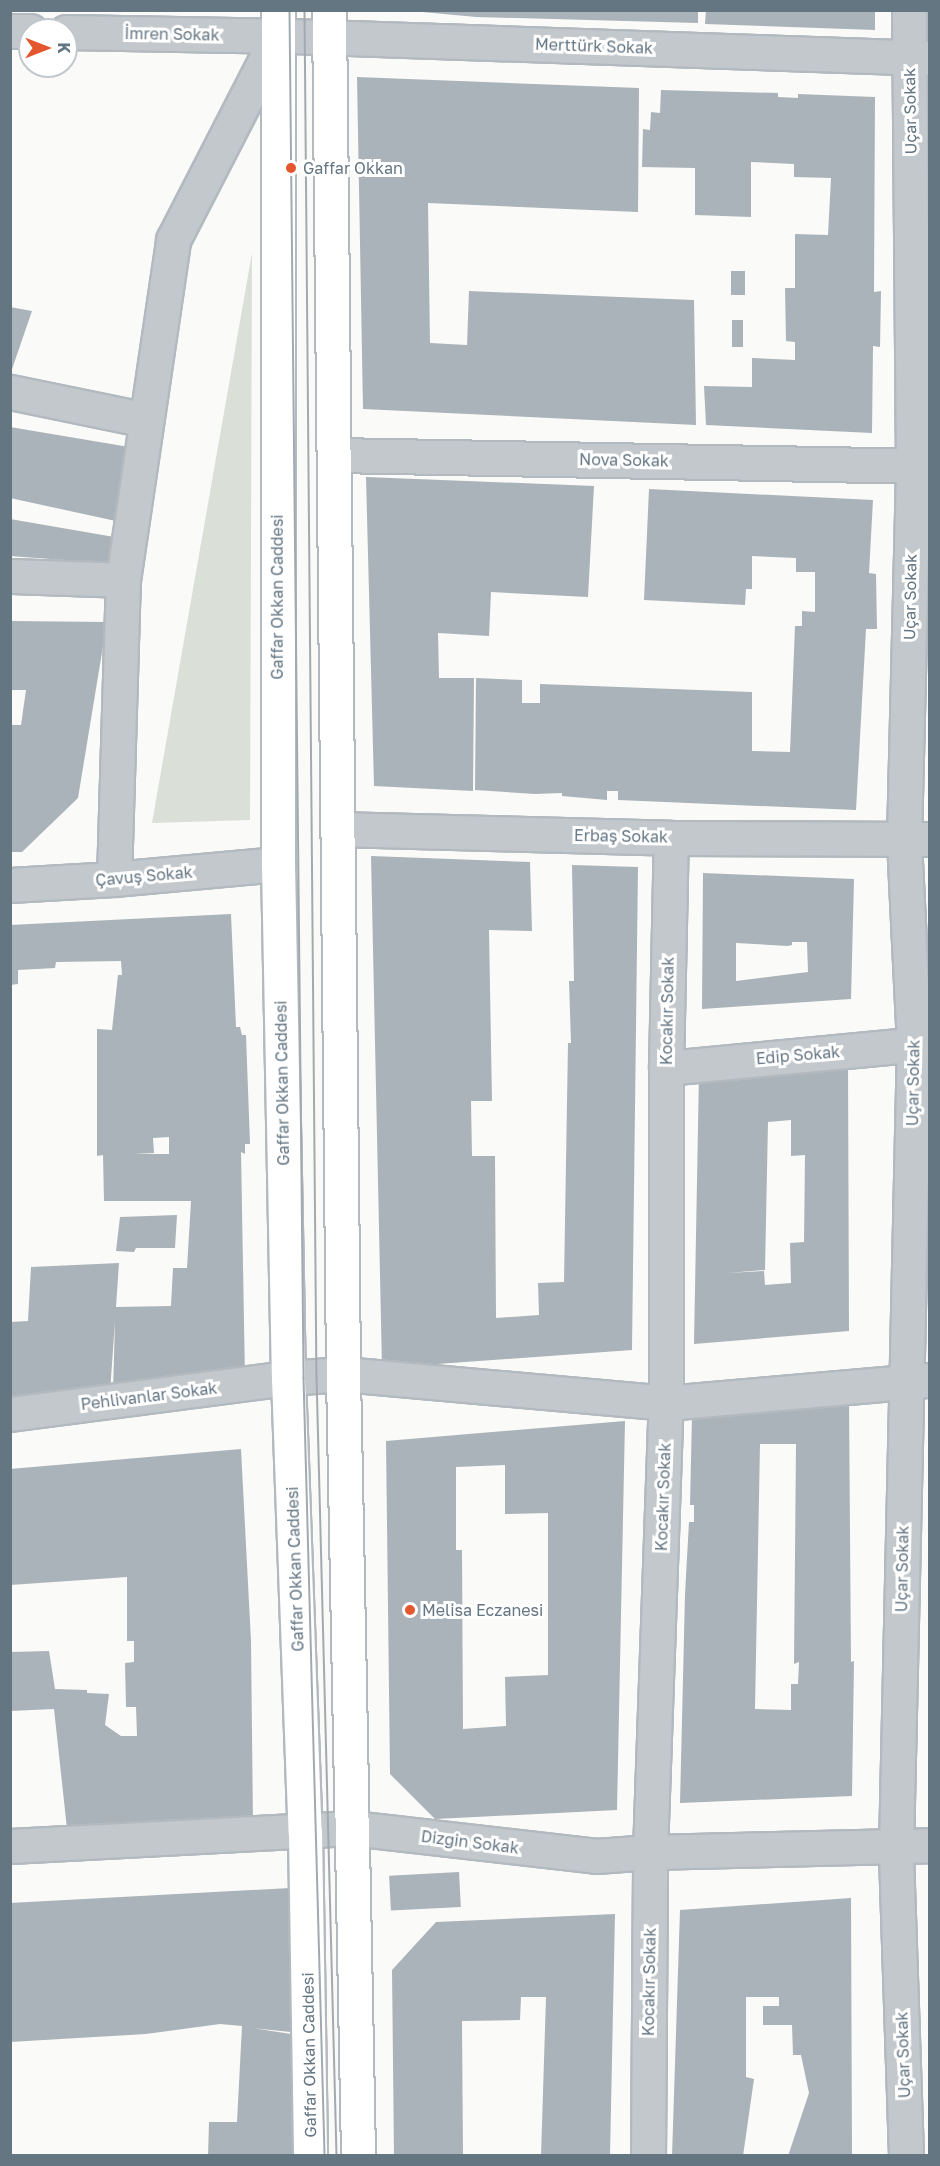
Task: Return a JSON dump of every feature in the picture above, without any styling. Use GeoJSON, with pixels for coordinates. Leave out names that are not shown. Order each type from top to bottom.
{"type":"FeatureCollection","features":[{"type":"Feature","properties":{"kind":"main road","name":"Gaffar Okkan Caddesi"},"geometry":{"type":"LineString","coordinates":[[278,23],[278,864],[288,1378],[305,1832],[310,2156]]}},
{"type":"Feature","properties":{"kind":"main road"},"geometry":{"type":"LineString","coordinates":[[329,24],[343,1374],[358,2156]]}},
{"type":"Feature","properties":{"kind":"street","name":"Uçar Sokak"},"geometry":{"type":"LineString","coordinates":[[906,2156],[896,1848],[918,1381],[922,1044],[917,839],[922,465],[920,58],[909,10]]}},
{"type":"Feature","properties":{"kind":"street","name":"Merttürk Sokak"},"geometry":{"type":"LineString","coordinates":[[278,23],[920,58]]}},
{"type":"Feature","properties":{"kind":"street","name":"İmren Sokak"},"geometry":{"type":"LineString","coordinates":[[78,31],[278,23]]}},
{"type":"Feature","properties":{"kind":"street"},"geometry":{"type":"LineString","coordinates":[[114,879],[123,580],[172,240],[278,23]]}},
{"type":"Feature","properties":{"kind":"street"},"geometry":{"type":"LineString","coordinates":[[10,392],[146,420]]}},
{"type":"Feature","properties":{"kind":"street","name":"Nova Sokak"},"geometry":{"type":"LineString","coordinates":[[334,455],[922,465]]}},
{"type":"Feature","properties":{"kind":"street"},"geometry":{"type":"LineString","coordinates":[[10,576],[123,580]]}},
{"type":"Feature","properties":{"kind":"street","name":"Erbaş Sokak"},"geometry":{"type":"LineString","coordinates":[[338,829],[671,838],[917,839]]}},
{"type":"Feature","properties":{"kind":"street","name":"Kocakır Sokak"},"geometry":{"type":"LineString","coordinates":[[648,2156],[650,1852],[666,1403],[666,1068],[671,838]]}},
{"type":"Feature","properties":{"kind":"street","name":"Çavuş Sokak"},"geometry":{"type":"LineString","coordinates":[[10,885],[114,879],[278,864]]}},
{"type":"Feature","properties":{"kind":"street","name":"Edip Sokak"},"geometry":{"type":"LineString","coordinates":[[666,1068],[922,1044]]}},
{"type":"Feature","properties":{"kind":"street","name":"Pehlivanlar Sokak"},"geometry":{"type":"LineString","coordinates":[[10,1414],[288,1378],[343,1374],[666,1403],[918,1381]]}},
{"type":"Feature","properties":{"kind":"street","name":"Dizgin Sokak"},"geometry":{"type":"LineString","coordinates":[[10,1846],[352,1828],[596,1857],[650,1852],[896,1848],[930,1845]]}},
{"type":"Feature","properties":{"kind":"shaded area"},"geometry":{"type":"Polygon","coordinates":[[[252,253],[250,820],[152,823],[196,572],[252,253]]]}},
{"type":"Feature","properties":{"kind":"building"},"geometry":{"type":"Polygon","coordinates":[[[401,10],[698,10],[698,23],[476,17],[401,10]]]}},
{"type":"Feature","properties":{"kind":"building"},"geometry":{"type":"Polygon","coordinates":[[[706,10],[875,10],[875,30],[705,24],[706,10]]]}},
{"type":"Feature","properties":{"kind":"building"},"geometry":{"type":"Polygon","coordinates":[[[357,77],[639,88],[638,212],[428,203],[430,343],[467,345],[469,291],[694,300],[696,425],[363,409],[357,77]]]}},
{"type":"Feature","properties":{"kind":"building"},"geometry":{"type":"Polygon","coordinates":[[[661,90],[778,93],[778,97],[798,98],[798,94],[875,97],[874,292],[881,291],[880,347],[873,346],[872,433],[706,425],[704,386],[752,387],[752,358],[795,360],[795,342],[786,341],[785,288],[795,288],[795,234],[828,235],[831,178],[794,177],[794,164],[751,162],[751,217],[695,215],[695,168],[642,167],[643,129],[650,130],[651,112],[660,113],[661,90]]]}},
{"type":"Feature","properties":{"kind":"building"},"geometry":{"type":"Polygon","coordinates":[[[731,271],[745,271],[745,295],[731,295],[731,271]]]}},
{"type":"Feature","properties":{"kind":"building"},"geometry":{"type":"Polygon","coordinates":[[[10,307],[32,311],[11,372],[10,371],[10,307]]]}},
{"type":"Feature","properties":{"kind":"building"},"geometry":{"type":"Polygon","coordinates":[[[732,320],[743,320],[743,347],[732,347],[732,320]]]}},
{"type":"Feature","properties":{"kind":"building"},"geometry":{"type":"Polygon","coordinates":[[[10,427],[135,448],[125,523],[10,498],[10,427]]]}},
{"type":"Feature","properties":{"kind":"building"},"geometry":{"type":"Polygon","coordinates":[[[366,477],[594,486],[588,597],[491,592],[489,636],[438,633],[439,678],[474,678],[473,791],[374,786],[366,477]]]}},
{"type":"Feature","properties":{"kind":"building"},"geometry":{"type":"Polygon","coordinates":[[[649,489],[873,500],[869,573],[876,574],[877,629],[866,629],[856,810],[618,800],[618,791],[607,791],[607,800],[562,796],[562,793],[535,794],[475,790],[476,678],[522,680],[522,703],[540,703],[540,684],[752,692],[752,751],[790,752],[795,626],[802,626],[802,611],[815,612],[815,572],[796,572],[796,558],[752,556],[752,589],[746,589],[745,605],[644,600],[649,489]]]}},
{"type":"Feature","properties":{"kind":"building"},"geometry":{"type":"Polygon","coordinates":[[[10,519],[120,538],[118,564],[10,556],[10,519]]]}},
{"type":"Feature","properties":{"kind":"building"},"geometry":{"type":"Polygon","coordinates":[[[10,621],[107,622],[78,798],[22,852],[10,852],[10,725],[21,725],[26,690],[10,690],[10,621]]]}},
{"type":"Feature","properties":{"kind":"building"},"geometry":{"type":"Polygon","coordinates":[[[371,856],[530,862],[532,931],[489,930],[492,1101],[471,1101],[472,1156],[495,1156],[496,1318],[539,1315],[538,1283],[564,1282],[568,1043],[571,1043],[569,981],[574,981],[572,865],[638,867],[632,1350],[382,1368],[371,856]]]}},
{"type":"Feature","properties":{"kind":"building"},"geometry":{"type":"Polygon","coordinates":[[[703,873],[854,879],[851,999],[702,1009],[703,873]],[[792,942],[792,945],[788,946],[736,943],[736,981],[808,972],[807,942],[792,942]]]}},
{"type":"Feature","properties":{"kind":"building"},"geometry":{"type":"Polygon","coordinates":[[[231,914],[236,1027],[240,1027],[242,1035],[246,1035],[250,1144],[245,1144],[245,1154],[241,1152],[245,1378],[113,1391],[115,1321],[110,1392],[22,1399],[22,1396],[10,1396],[10,1322],[28,1321],[31,1267],[119,1263],[116,1307],[171,1306],[173,1268],[187,1268],[191,1201],[104,1201],[103,1155],[97,1156],[97,1029],[112,1030],[118,975],[122,975],[121,961],[56,962],[55,968],[18,970],[18,984],[10,985],[10,925],[231,914]],[[169,1137],[153,1138],[154,1153],[134,1154],[169,1154],[169,1137]]]}},
{"type":"Feature","properties":{"kind":"building"},"geometry":{"type":"Polygon","coordinates":[[[848,1060],[849,1331],[694,1344],[699,1072],[848,1060]],[[791,1120],[768,1122],[765,1270],[727,1273],[764,1271],[765,1285],[791,1283],[790,1243],[804,1242],[805,1155],[791,1156],[791,1120]]]}},
{"type":"Feature","properties":{"kind":"building"},"geometry":{"type":"Polygon","coordinates":[[[177,1215],[175,1248],[136,1248],[134,1252],[116,1251],[120,1217],[177,1215]]]}},
{"type":"Feature","properties":{"kind":"building"},"geometry":{"type":"Polygon","coordinates":[[[849,1401],[851,1662],[854,1661],[852,1796],[680,1803],[685,1594],[689,1522],[694,1522],[694,1505],[690,1505],[692,1415],[849,1401]],[[760,1444],[755,1709],[791,1710],[791,1684],[798,1684],[799,1662],[794,1664],[796,1444],[760,1444]]]}},
{"type":"Feature","properties":{"kind":"building"},"geometry":{"type":"Polygon","coordinates":[[[625,1421],[617,1810],[435,1819],[390,1774],[386,1441],[625,1421]],[[505,1465],[456,1467],[456,1550],[462,1550],[463,1729],[506,1726],[505,1677],[548,1675],[548,1513],[505,1514],[505,1465]]]}},
{"type":"Feature","properties":{"kind":"building"},"geometry":{"type":"Polygon","coordinates":[[[241,1449],[251,1641],[253,1824],[68,1838],[54,1709],[10,1711],[10,1652],[49,1651],[55,1689],[87,1690],[87,1693],[109,1694],[105,1725],[121,1736],[137,1736],[136,1707],[126,1707],[125,1663],[134,1662],[134,1641],[127,1641],[127,1577],[10,1585],[10,1469],[241,1449]]]}},
{"type":"Feature","properties":{"kind":"building"},"geometry":{"type":"Polygon","coordinates":[[[459,1872],[461,1907],[391,1911],[389,1876],[459,1872]]]}},
{"type":"Feature","properties":{"kind":"building"},"geometry":{"type":"Polygon","coordinates":[[[290,1888],[291,2032],[252,2028],[291,2034],[293,2156],[208,2156],[209,2122],[237,2122],[242,2026],[220,2024],[146,2034],[10,2042],[10,1903],[290,1888]]]}},
{"type":"Feature","properties":{"kind":"building"},"geometry":{"type":"Polygon","coordinates":[[[851,1898],[852,2156],[788,2156],[809,2093],[801,2055],[793,2055],[792,2025],[763,2025],[763,2006],[779,2006],[779,1997],[746,1997],[746,2077],[754,2079],[743,2156],[672,2156],[680,1910],[851,1898]]]}},
{"type":"Feature","properties":{"kind":"building"},"geometry":{"type":"Polygon","coordinates":[[[615,1914],[610,2156],[541,2156],[546,1997],[521,1997],[520,2020],[462,2021],[463,2156],[394,2156],[392,1970],[436,1922],[615,1914]]]}},
{"type":"Feature","properties":{"kind":"tram line"},"geometry":{"type":"LineString","coordinates":[[290,10],[304,1378],[325,2156]]}},
{"type":"Feature","properties":{"kind":"tram line"},"geometry":{"type":"LineString","coordinates":[[305,10],[317,1376],[337,2156]]}},
{"type":"Feature","properties":{"kind":"place","name":"Gaffar Okkan"},"geometry":{"type":"Point","coordinates":[291,168]}},
{"type":"Feature","properties":{"kind":"place","name":"Melisa Eczanesi"},"geometry":{"type":"Point","coordinates":[410,1610]}}]}
